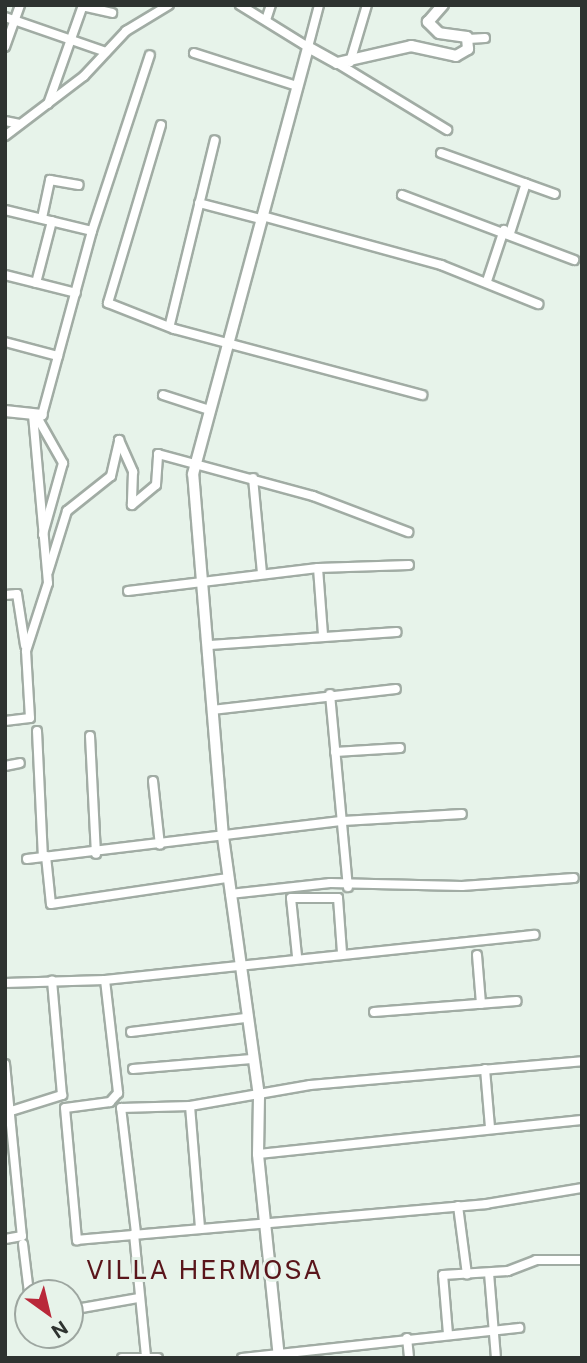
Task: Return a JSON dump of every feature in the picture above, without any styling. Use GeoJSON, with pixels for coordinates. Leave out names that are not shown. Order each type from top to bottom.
{"type":"FeatureCollection","features":[{"type":"Feature","properties":{"kind":"street"},"geometry":{"type":"LineString","coordinates":[[5,47],[20,5]]}},
{"type":"Feature","properties":{"kind":"street"},"geometry":{"type":"LineString","coordinates":[[5,136],[48,104],[131,27],[169,5]]}},
{"type":"Feature","properties":{"kind":"street"},"geometry":{"type":"LineString","coordinates":[[240,5],[447,130]]}},
{"type":"Feature","properties":{"kind":"street"},"geometry":{"type":"LineString","coordinates":[[266,20],[271,5]]}},
{"type":"Feature","properties":{"kind":"street"},"geometry":{"type":"LineString","coordinates":[[279,1354],[258,1154],[259,1096],[245,1018],[223,837],[212,710],[211,645],[202,581],[195,463],[206,409],[319,5]]}},
{"type":"Feature","properties":{"kind":"street"},"geometry":{"type":"LineString","coordinates":[[350,62],[367,5]]}},
{"type":"Feature","properties":{"kind":"street"},"geometry":{"type":"LineString","coordinates":[[443,5],[429,26],[468,39],[485,38]]}},
{"type":"Feature","properties":{"kind":"street"},"geometry":{"type":"LineString","coordinates":[[48,104],[82,6],[113,13]]}},
{"type":"Feature","properties":{"kind":"street"},"geometry":{"type":"LineString","coordinates":[[5,17],[72,37],[106,52]]}},
{"type":"Feature","properties":{"kind":"street"},"geometry":{"type":"LineString","coordinates":[[337,63],[411,46],[456,56],[468,49],[468,39]]}},
{"type":"Feature","properties":{"kind":"street"},"geometry":{"type":"LineString","coordinates":[[194,53],[297,86]]}},
{"type":"Feature","properties":{"kind":"street"},"geometry":{"type":"LineString","coordinates":[[48,572],[43,534],[37,416],[58,356],[92,231],[150,55]]}},
{"type":"Feature","properties":{"kind":"street"},"geometry":{"type":"LineString","coordinates":[[5,121],[20,124]]}},
{"type":"Feature","properties":{"kind":"street"},"geometry":{"type":"LineString","coordinates":[[161,125],[108,303],[226,341],[422,395]]}},
{"type":"Feature","properties":{"kind":"street"},"geometry":{"type":"LineString","coordinates":[[170,324],[215,140]]}},
{"type":"Feature","properties":{"kind":"street"},"geometry":{"type":"LineString","coordinates":[[440,153],[555,194]]}},
{"type":"Feature","properties":{"kind":"street"},"geometry":{"type":"LineString","coordinates":[[42,218],[50,180],[79,185]]}},
{"type":"Feature","properties":{"kind":"street"},"geometry":{"type":"LineString","coordinates":[[487,281],[526,183]]}},
{"type":"Feature","properties":{"kind":"street"},"geometry":{"type":"LineString","coordinates":[[402,195],[507,232],[574,260]]}},
{"type":"Feature","properties":{"kind":"street"},"geometry":{"type":"LineString","coordinates":[[199,203],[487,281],[537,304]]}},
{"type":"Feature","properties":{"kind":"street"},"geometry":{"type":"LineString","coordinates":[[5,210],[92,231]]}},
{"type":"Feature","properties":{"kind":"street"},"geometry":{"type":"LineString","coordinates":[[36,283],[52,221]]}},
{"type":"Feature","properties":{"kind":"street"},"geometry":{"type":"LineString","coordinates":[[5,275],[76,293]]}},
{"type":"Feature","properties":{"kind":"street"},"geometry":{"type":"LineString","coordinates":[[5,342],[58,356]]}},
{"type":"Feature","properties":{"kind":"street"},"geometry":{"type":"LineString","coordinates":[[163,395],[206,409]]}},
{"type":"Feature","properties":{"kind":"street"},"geometry":{"type":"LineString","coordinates":[[5,411],[37,416]]}},
{"type":"Feature","properties":{"kind":"street"},"geometry":{"type":"LineString","coordinates":[[37,416],[63,463],[43,534]]}},
{"type":"Feature","properties":{"kind":"street"},"geometry":{"type":"LineString","coordinates":[[26,651],[67,511],[111,476],[119,440],[134,471],[132,505],[156,485],[158,454],[253,478],[408,532]]}},
{"type":"Feature","properties":{"kind":"street"},"geometry":{"type":"LineString","coordinates":[[253,478],[262,573]]}},
{"type":"Feature","properties":{"kind":"street"},"geometry":{"type":"LineString","coordinates":[[128,591],[262,573],[409,565]]}},
{"type":"Feature","properties":{"kind":"street"},"geometry":{"type":"LineString","coordinates":[[318,568],[323,634]]}},
{"type":"Feature","properties":{"kind":"street"},"geometry":{"type":"LineString","coordinates":[[5,595],[17,594],[26,651],[30,718],[5,721]]}},
{"type":"Feature","properties":{"kind":"street"},"geometry":{"type":"LineString","coordinates":[[211,645],[323,634],[397,632]]}},
{"type":"Feature","properties":{"kind":"street"},"geometry":{"type":"LineString","coordinates":[[212,710],[330,694],[396,689]]}},
{"type":"Feature","properties":{"kind":"street"},"geometry":{"type":"LineString","coordinates":[[330,694],[348,887]]}},
{"type":"Feature","properties":{"kind":"street"},"geometry":{"type":"LineString","coordinates":[[37,730],[44,856],[51,904],[228,878]]}},
{"type":"Feature","properties":{"kind":"street"},"geometry":{"type":"LineString","coordinates":[[90,736],[96,854]]}},
{"type":"Feature","properties":{"kind":"street"},"geometry":{"type":"LineString","coordinates":[[335,752],[400,748]]}},
{"type":"Feature","properties":{"kind":"street"},"geometry":{"type":"LineString","coordinates":[[5,766],[20,763]]}},
{"type":"Feature","properties":{"kind":"street"},"geometry":{"type":"LineString","coordinates":[[153,781],[160,845]]}},
{"type":"Feature","properties":{"kind":"street"},"geometry":{"type":"LineString","coordinates":[[27,859],[96,854],[343,821],[462,814]]}},
{"type":"Feature","properties":{"kind":"street"},"geometry":{"type":"LineString","coordinates":[[230,894],[574,878]]}},
{"type":"Feature","properties":{"kind":"street"},"geometry":{"type":"LineString","coordinates":[[297,956],[291,898],[338,898],[342,953]]}},
{"type":"Feature","properties":{"kind":"street"},"geometry":{"type":"LineString","coordinates":[[5,983],[105,980],[297,956],[535,935]]}},
{"type":"Feature","properties":{"kind":"street"},"geometry":{"type":"LineString","coordinates":[[477,955],[481,1004]]}},
{"type":"Feature","properties":{"kind":"street"},"geometry":{"type":"LineString","coordinates":[[8,1112],[62,1096],[52,980]]}},
{"type":"Feature","properties":{"kind":"street"},"geometry":{"type":"LineString","coordinates":[[105,980],[118,1093],[110,1102],[65,1108],[77,1240],[200,1228],[266,1226],[458,1206],[582,1188]]}},
{"type":"Feature","properties":{"kind":"street"},"geometry":{"type":"LineString","coordinates":[[374,1012],[517,1001]]}},
{"type":"Feature","properties":{"kind":"street"},"geometry":{"type":"LineString","coordinates":[[131,1032],[245,1018]]}},
{"type":"Feature","properties":{"kind":"street"},"geometry":{"type":"LineString","coordinates":[[133,1069],[252,1059]]}},
{"type":"Feature","properties":{"kind":"street"},"geometry":{"type":"LineString","coordinates":[[146,1356],[138,1298],[135,1234],[121,1108],[190,1106],[485,1069],[582,1060]]}},
{"type":"Feature","properties":{"kind":"street"},"geometry":{"type":"LineString","coordinates":[[5,1063],[22,1236],[5,1239]]}},
{"type":"Feature","properties":{"kind":"street"},"geometry":{"type":"LineString","coordinates":[[485,1069],[491,1127]]}},
{"type":"Feature","properties":{"kind":"street"},"geometry":{"type":"LineString","coordinates":[[190,1106],[200,1228]]}},
{"type":"Feature","properties":{"kind":"street"},"geometry":{"type":"LineString","coordinates":[[258,1154],[491,1127],[582,1120]]}},
{"type":"Feature","properties":{"kind":"street"},"geometry":{"type":"LineString","coordinates":[[458,1206],[467,1274]]}},
{"type":"Feature","properties":{"kind":"street"},"geometry":{"type":"LineString","coordinates":[[23,1244],[27,1279]]}},
{"type":"Feature","properties":{"kind":"street"},"geometry":{"type":"LineString","coordinates":[[448,1334],[443,1275],[489,1273],[536,1260],[582,1260]]}},
{"type":"Feature","properties":{"kind":"street"},"geometry":{"type":"LineString","coordinates":[[489,1273],[496,1358]]}},
{"type":"Feature","properties":{"kind":"street"},"geometry":{"type":"LineString","coordinates":[[84,1308],[138,1298]]}},
{"type":"Feature","properties":{"kind":"street"},"geometry":{"type":"LineString","coordinates":[[242,1358],[407,1338],[519,1328]]}},
{"type":"Feature","properties":{"kind":"street"},"geometry":{"type":"LineString","coordinates":[[407,1338],[409,1358]]}},
{"type":"Feature","properties":{"kind":"street"},"geometry":{"type":"LineString","coordinates":[[122,1358],[158,1358]]}},
{"type":"Feature","properties":{"kind":"district","name":"VILLA HERMOSA"},"geometry":{"type":"Point","coordinates":[205,1270]}}]}
